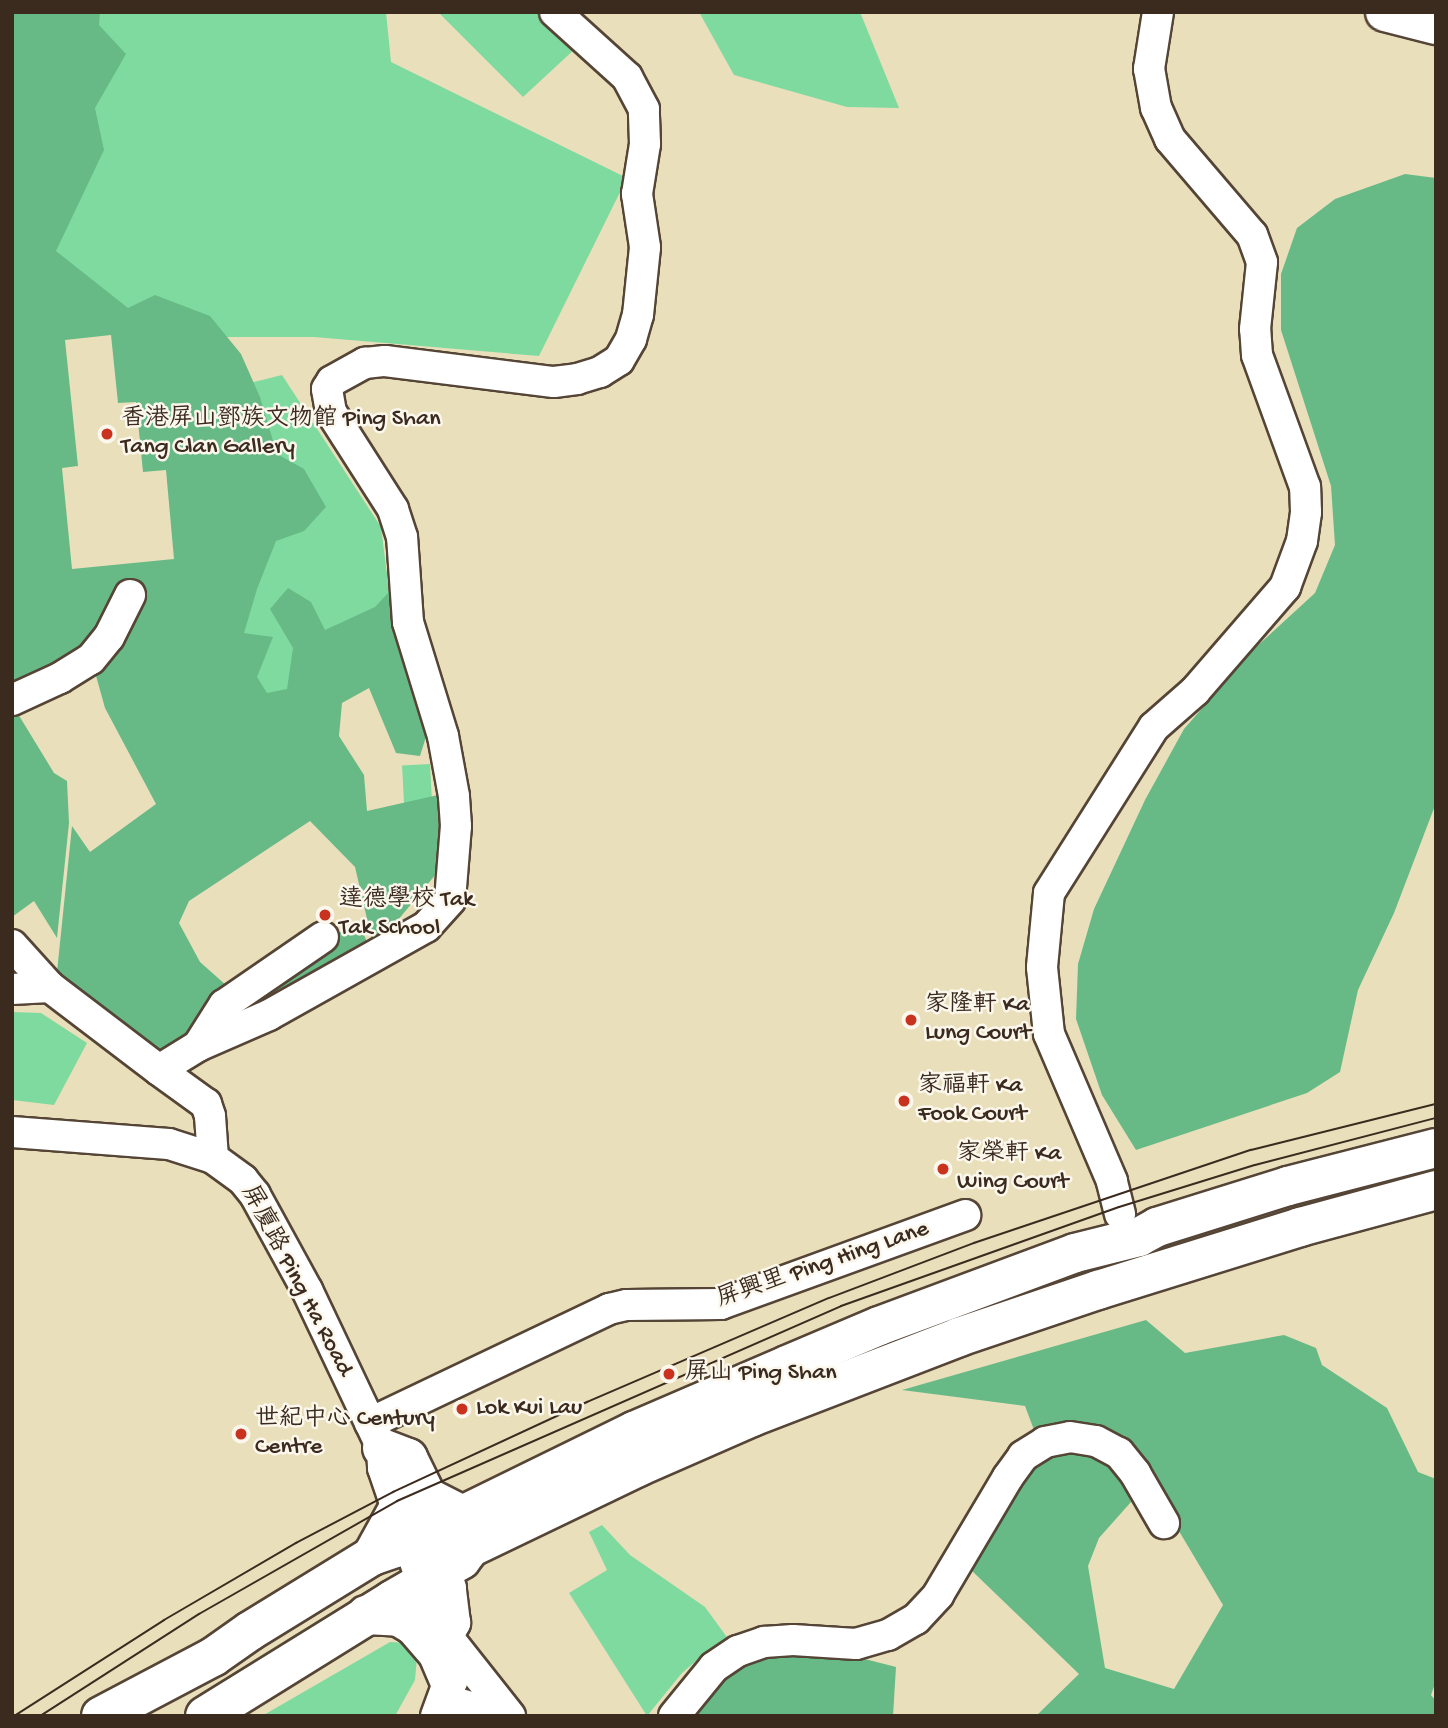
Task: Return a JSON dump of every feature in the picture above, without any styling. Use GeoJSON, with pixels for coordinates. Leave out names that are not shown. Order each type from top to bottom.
{"type":"FeatureCollection","features":[{"type":"Feature","properties":{"kind":"main road"},"geometry":{"type":"LineString","coordinates":[[1385,12],[1436,25]]}},
{"type":"Feature","properties":{"kind":"main road"},"geometry":{"type":"LineString","coordinates":[[205,1716],[366,1615],[434,1541],[634,1431],[902,1317],[1086,1250],[1139,1237],[1157,1227],[1288,1186],[1436,1148]]}},
{"type":"Feature","properties":{"kind":"main road"},"geometry":{"type":"LineString","coordinates":[[101,1716],[213,1657],[250,1631],[372,1556],[434,1541],[638,1466],[752,1417],[947,1341],[1172,1266],[1436,1190]]}},
{"type":"Feature","properties":{"kind":"main road"},"geometry":{"type":"LineString","coordinates":[[376,1436],[408,1458],[427,1497],[434,1541]]}},
{"type":"Feature","properties":{"kind":"main road"},"geometry":{"type":"LineString","coordinates":[[366,1615],[399,1617],[414,1626],[438,1652],[443,1698]]}},
{"type":"Feature","properties":{"kind":"street"},"geometry":{"type":"LineString","coordinates":[[159,1070],[198,1046],[269,1015],[426,927],[450,900],[456,826],[454,796],[443,736],[408,622],[402,537],[393,509],[331,412],[327,389],[332,381],[365,363],[385,361],[554,382],[600,372],[619,360],[631,339],[638,315],[645,247],[637,194],[645,144],[644,109],[627,77],[555,12]]}},
{"type":"Feature","properties":{"kind":"street"},"geometry":{"type":"LineString","coordinates":[[1121,1214],[1112,1181],[1049,1034],[1042,967],[1049,893],[1154,727],[1195,691],[1285,587],[1302,541],[1306,512],[1305,487],[1257,355],[1255,329],[1262,262],[1252,235],[1170,139],[1156,108],[1149,69],[1155,23]]}},
{"type":"Feature","properties":{"kind":"street"},"geometry":{"type":"LineString","coordinates":[[12,700],[60,678],[91,659],[109,637],[130,595]]}},
{"type":"Feature","properties":{"kind":"street"},"geometry":{"type":"LineString","coordinates":[[198,1046],[224,1005],[323,937]]}},
{"type":"Feature","properties":{"kind":"street"},"geometry":{"type":"LineString","coordinates":[[12,945],[50,987],[206,1104],[211,1116],[213,1157]]}},
{"type":"Feature","properties":{"kind":"street"},"geometry":{"type":"LineString","coordinates":[[12,989],[50,987]]}},
{"type":"Feature","properties":{"kind":"street","name":"屏廈路 Ping Ha Road"},"geometry":{"type":"LineString","coordinates":[[12,1132],[169,1144],[213,1157],[243,1180],[255,1195],[307,1290],[376,1436],[383,1468],[434,1541],[436,1624],[510,1716]]}},
{"type":"Feature","properties":{"kind":"street"},"geometry":{"type":"LineString","coordinates":[[1121,1214],[1157,1227]]}},
{"type":"Feature","properties":{"kind":"street"},"geometry":{"type":"LineString","coordinates":[[1086,1250],[1121,1214]]}},
{"type":"Feature","properties":{"kind":"street","name":"屏興里 Ping Hing Lane"},"geometry":{"type":"LineString","coordinates":[[376,1436],[609,1309],[627,1305],[721,1304],[965,1215]]}},
{"type":"Feature","properties":{"kind":"street"},"geometry":{"type":"LineString","coordinates":[[674,1716],[714,1667],[738,1651],[764,1642],[793,1640],[856,1644],[888,1635],[916,1619],[938,1595],[1023,1456],[1045,1442],[1070,1437],[1096,1440],[1119,1453],[1135,1473],[1164,1523]]}},
{"type":"Feature","properties":{"kind":"street"},"geometry":{"type":"LineString","coordinates":[[449,1637],[443,1698],[501,1716]]}},
{"type":"Feature","properties":{"kind":"green space"},"geometry":{"type":"Polygon","coordinates":[[[12,12],[100,12],[99,25],[126,54],[95,108],[104,150],[56,251],[128,308],[155,295],[210,316],[241,354],[260,397],[277,454],[304,469],[326,507],[304,531],[276,541],[257,589],[244,633],[273,637],[257,677],[267,693],[287,689],[293,648],[270,609],[288,588],[311,602],[325,630],[375,607],[405,575],[434,711],[420,756],[396,753],[369,688],[342,703],[339,736],[364,775],[367,811],[438,795],[441,868],[374,949],[355,867],[310,821],[189,901],[179,923],[200,962],[236,994],[359,921],[369,948],[160,1057],[57,972],[72,826],[90,852],[156,804],[105,708],[93,665],[15,709],[54,773],[67,781],[69,823],[57,938],[34,901],[12,917],[12,12]],[[111,335],[65,340],[78,466],[62,468],[72,569],[174,559],[166,470],[143,472],[136,402],[118,403],[111,335]]]}},
{"type":"Feature","properties":{"kind":"green space"},"geometry":{"type":"Polygon","coordinates":[[[76,12],[386,12],[391,62],[627,178],[539,356],[314,337],[209,337],[51,308],[76,12]]]}},
{"type":"Feature","properties":{"kind":"green space"},"geometry":{"type":"Polygon","coordinates":[[[438,12],[541,12],[577,47],[523,97],[438,12]]]}},
{"type":"Feature","properties":{"kind":"green space"},"geometry":{"type":"Polygon","coordinates":[[[699,12],[860,12],[899,108],[847,107],[734,75],[699,12]]]}},
{"type":"Feature","properties":{"kind":"green space"},"geometry":{"type":"Polygon","coordinates":[[[1405,174],[1436,178],[1436,803],[1394,913],[1358,990],[1340,1072],[1307,1093],[1136,1150],[1102,1095],[1076,1019],[1078,964],[1094,909],[1145,800],[1184,729],[1255,648],[1315,593],[1335,545],[1331,486],[1281,330],[1281,274],[1297,228],[1335,199],[1405,174]]]}},
{"type":"Feature","properties":{"kind":"green space"},"geometry":{"type":"Polygon","coordinates":[[[282,375],[381,527],[392,614],[292,709],[179,666],[201,395],[282,375]]]}},
{"type":"Feature","properties":{"kind":"green space"},"geometry":{"type":"Polygon","coordinates":[[[430,764],[433,820],[405,821],[402,765],[430,764]]]}},
{"type":"Feature","properties":{"kind":"green space"},"geometry":{"type":"Polygon","coordinates":[[[12,1012],[41,1013],[87,1043],[54,1105],[12,1100],[12,1012]]]}},
{"type":"Feature","properties":{"kind":"green space"},"geometry":{"type":"Polygon","coordinates":[[[1146,1320],[1185,1353],[1284,1335],[1316,1348],[1322,1365],[1387,1408],[1418,1472],[1436,1479],[1436,1681],[1431,1695],[1436,1701],[1436,1716],[1036,1716],[1079,1674],[970,1569],[1019,1484],[1033,1466],[1050,1455],[1071,1450],[1092,1454],[1110,1464],[1123,1480],[1131,1502],[1099,1538],[1088,1566],[1105,1668],[1174,1689],[1223,1605],[1173,1521],[1148,1465],[1129,1441],[1093,1425],[1061,1426],[1037,1438],[1025,1406],[902,1390],[1146,1320]]]}},
{"type":"Feature","properties":{"kind":"green space"},"geometry":{"type":"Polygon","coordinates":[[[602,1525],[630,1555],[705,1607],[729,1640],[704,1654],[682,1673],[647,1716],[569,1593],[607,1570],[589,1532],[602,1525]]]}},
{"type":"Feature","properties":{"kind":"green space"},"geometry":{"type":"Polygon","coordinates":[[[390,1642],[406,1643],[417,1657],[415,1680],[395,1716],[262,1716],[390,1642]]]}},
{"type":"Feature","properties":{"kind":"green space"},"geometry":{"type":"Polygon","coordinates":[[[793,1653],[857,1657],[896,1667],[893,1716],[688,1716],[723,1677],[744,1663],[767,1655],[793,1653]]]}},
{"type":"Feature","properties":{"kind":"tram line"},"geometry":{"type":"LineString","coordinates":[[14,1716],[164,1620],[296,1543],[393,1492],[587,1402],[829,1298],[974,1243],[1251,1150],[1436,1104]]}},
{"type":"Feature","properties":{"kind":"tram line"},"geometry":{"type":"LineString","coordinates":[[40,1716],[199,1614],[397,1501],[841,1306],[1119,1207],[1255,1165],[1436,1118]]}},
{"type":"Feature","properties":{"kind":"place","name":"香港屏山鄧族文物館 Ping Shan Tang Clan Gallery"},"geometry":{"type":"Point","coordinates":[107,434]}},
{"type":"Feature","properties":{"kind":"place","name":"達德學校 Tak Tak School"},"geometry":{"type":"Point","coordinates":[325,915]}},
{"type":"Feature","properties":{"kind":"place","name":"家隆軒 Ka Lung Court"},"geometry":{"type":"Point","coordinates":[911,1020]}},
{"type":"Feature","properties":{"kind":"place","name":"家福軒 Ka Fook Court"},"geometry":{"type":"Point","coordinates":[904,1101]}},
{"type":"Feature","properties":{"kind":"place","name":"家榮軒 Ka Wing Court"},"geometry":{"type":"Point","coordinates":[943,1169]}},
{"type":"Feature","properties":{"kind":"place","name":"屏山 Ping Shan"},"geometry":{"type":"Point","coordinates":[669,1374]}},
{"type":"Feature","properties":{"kind":"place","name":"Lok Kui Lau"},"geometry":{"type":"Point","coordinates":[462,1409]}},
{"type":"Feature","properties":{"kind":"place","name":"世紀中心 Century Centre"},"geometry":{"type":"Point","coordinates":[241,1434]}}]}
